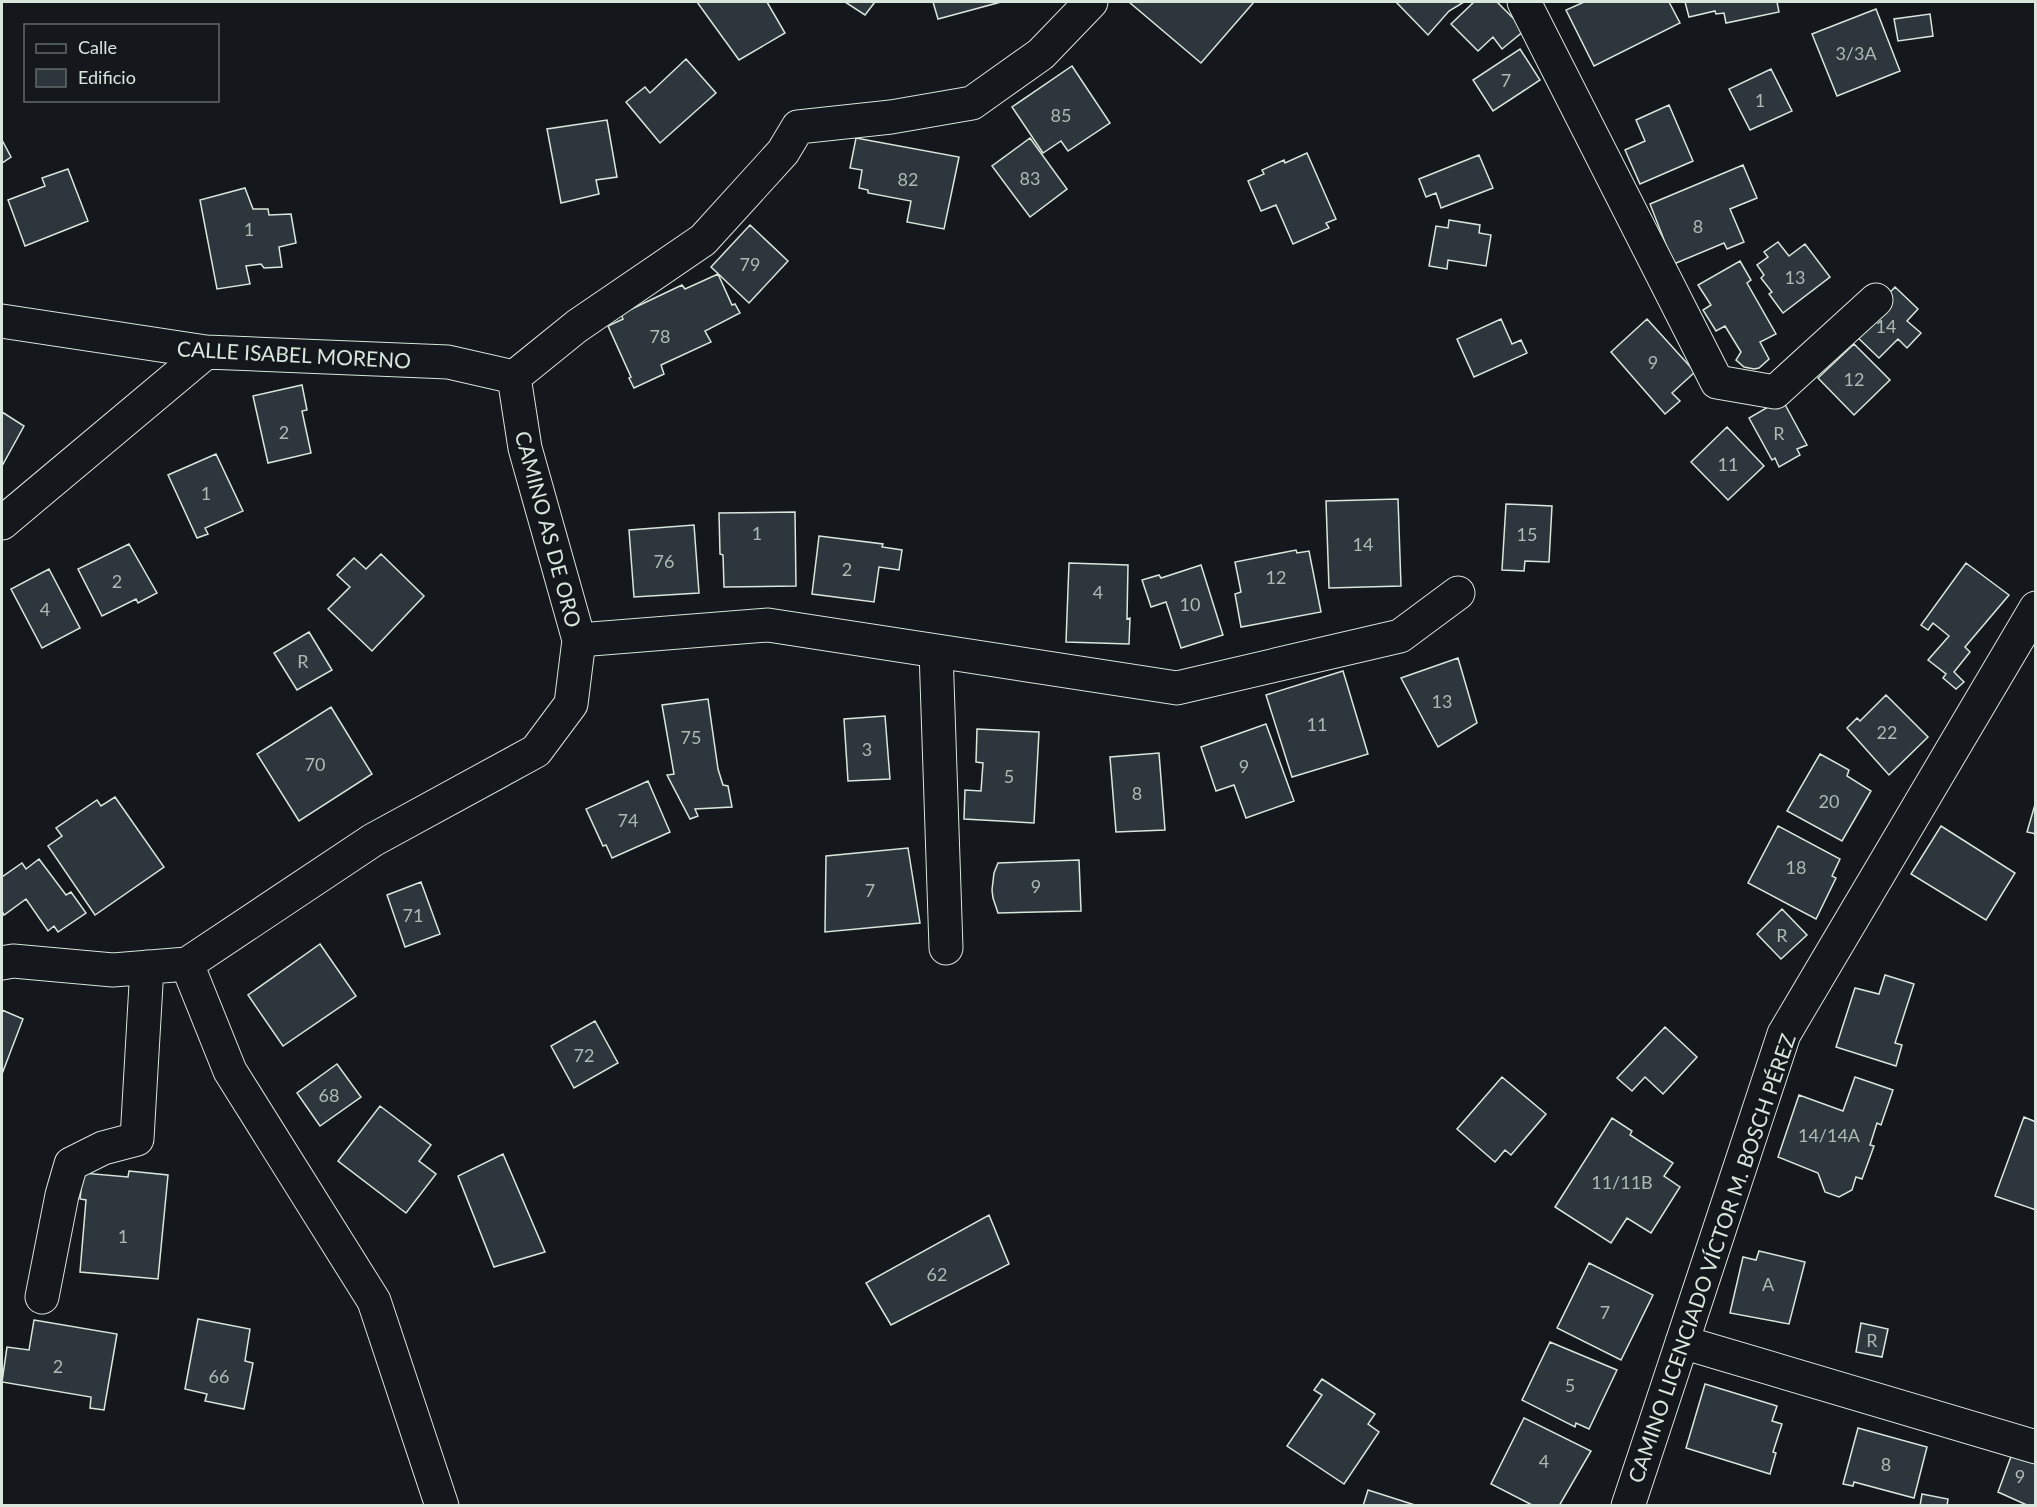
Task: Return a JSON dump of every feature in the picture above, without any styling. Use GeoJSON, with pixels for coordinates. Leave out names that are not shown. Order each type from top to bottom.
{"type":"FeatureCollection","features":[{"type":"Feature","properties":{"kind":"street"},"geometry":{"type":"LineString","coordinates":[[514,377],[577,326],[703,240],[783,152],[798,127],[891,117],[972,103],[1041,54],[1091,2]]}},
{"type":"Feature","properties":{"kind":"street"},"geometry":{"type":"LineString","coordinates":[[1524,2],[1717,382],[1775,392],[1876,300]]}},
{"type":"Feature","properties":{"kind":"street","name":"CALLE ISABEL MORENO"},"geometry":{"type":"LineString","coordinates":[[2,321],[206,352],[448,362],[514,377]]}},
{"type":"Feature","properties":{"kind":"street"},"geometry":{"type":"LineString","coordinates":[[2,523],[206,352]]}},
{"type":"Feature","properties":{"kind":"street","name":"CAMINO AS DE ORO"},"geometry":{"type":"LineString","coordinates":[[2,963],[13,961],[113,970],[187,964],[373,840],[536,751],[571,704],[579,640],[525,448],[514,377]]}},
{"type":"Feature","properties":{"kind":"street"},"geometry":{"type":"LineString","coordinates":[[579,640],[768,625],[1176,688],[1400,636],[1458,593]]}},
{"type":"Feature","properties":{"kind":"street","name":"CAMINO LICENCIADO VÍCTOR M. BOSCH PÉREZ"},"geometry":{"type":"LineString","coordinates":[[1628,1506],[1784,1034],[2036,608]]}},
{"type":"Feature","properties":{"kind":"street"},"geometry":{"type":"LineString","coordinates":[[936,651],[946,948]]}},
{"type":"Feature","properties":{"kind":"street"},"geometry":{"type":"LineString","coordinates":[[187,964],[230,1071],[374,1301],[442,1506]]}},
{"type":"Feature","properties":{"kind":"street"},"geometry":{"type":"LineString","coordinates":[[42,1297],[62,1195],[71,1164],[104,1148],[136,1139],[147,967]]}},
{"type":"Feature","properties":{"kind":"street"},"geometry":{"type":"LineString","coordinates":[[1682,1342],[2036,1447]]}},
{"type":"Feature","properties":{"kind":"building"},"geometry":{"type":"Polygon","coordinates":[[[697,2],[767,2],[785,33],[739,60],[697,2]]]}},
{"type":"Feature","properties":{"kind":"building"},"geometry":{"type":"Polygon","coordinates":[[[845,2],[875,2],[865,15],[845,2]]]}},
{"type":"Feature","properties":{"kind":"building"},"geometry":{"type":"Polygon","coordinates":[[[933,2],[1001,2],[938,19],[933,2]]]}},
{"type":"Feature","properties":{"kind":"building"},"geometry":{"type":"Polygon","coordinates":[[[1129,2],[1254,2],[1201,63],[1129,2]]]}},
{"type":"Feature","properties":{"kind":"building"},"geometry":{"type":"Polygon","coordinates":[[[1396,2],[1464,2],[1449,11],[1428,35],[1396,2]]]}},
{"type":"Feature","properties":{"kind":"building"},"geometry":{"type":"Polygon","coordinates":[[[1474,2],[1497,2],[1525,30],[1502,49],[1493,37],[1478,51],[1451,24],[1474,2]]]}},
{"type":"Feature","properties":{"kind":"building"},"geometry":{"type":"Polygon","coordinates":[[[1584,2],[1669,2],[1680,23],[1594,66],[1566,10],[1584,2]]]}},
{"type":"Feature","properties":{"kind":"building"},"geometry":{"type":"Polygon","coordinates":[[[1685,2],[1777,2],[1779,12],[1726,23],[1724,13],[1716,14],[1715,11],[1689,17],[1685,2]]]}},
{"type":"Feature","properties":{"kind":"building"},"geometry":{"type":"Polygon","coordinates":[[[1876,9],[1900,71],[1837,96],[1812,34],[1876,9]]]}},
{"type":"Feature","properties":{"kind":"building"},"geometry":{"type":"Polygon","coordinates":[[[1930,14],[1933,36],[1898,41],[1894,19],[1930,14]]]}},
{"type":"Feature","properties":{"kind":"building"},"geometry":{"type":"Polygon","coordinates":[[[1520,49],[1540,80],[1493,111],[1473,80],[1520,49]]]}},
{"type":"Feature","properties":{"kind":"building"},"geometry":{"type":"Polygon","coordinates":[[[686,59],[716,93],[660,143],[626,102],[645,87],[650,93],[686,59]]]}},
{"type":"Feature","properties":{"kind":"building"},"geometry":{"type":"Polygon","coordinates":[[[1072,66],[1110,123],[1068,151],[1061,141],[1043,153],[1012,107],[1072,66]]]}},
{"type":"Feature","properties":{"kind":"building"},"geometry":{"type":"Polygon","coordinates":[[[1771,69],[1792,111],[1750,130],[1729,89],[1771,69]]]}},
{"type":"Feature","properties":{"kind":"building"},"geometry":{"type":"Polygon","coordinates":[[[1669,105],[1693,161],[1640,184],[1625,150],[1645,141],[1636,120],[1669,105]]]}},
{"type":"Feature","properties":{"kind":"building"},"geometry":{"type":"Polygon","coordinates":[[[607,120],[617,177],[596,180],[599,194],[561,203],[547,129],[607,120]]]}},
{"type":"Feature","properties":{"kind":"building"},"geometry":{"type":"Polygon","coordinates":[[[856,138],[959,157],[944,229],[907,222],[911,201],[868,193],[868,190],[859,188],[862,170],[850,168],[856,138]]]}},
{"type":"Feature","properties":{"kind":"building"},"geometry":{"type":"Polygon","coordinates":[[[1030,138],[1067,189],[1030,217],[992,166],[1030,138]]]}},
{"type":"Feature","properties":{"kind":"building"},"geometry":{"type":"Polygon","coordinates":[[[2,140],[11,157],[2,163],[2,140]]]}},
{"type":"Feature","properties":{"kind":"building"},"geometry":{"type":"Polygon","coordinates":[[[1307,153],[1336,219],[1326,223],[1329,228],[1293,244],[1276,205],[1261,211],[1248,181],[1264,174],[1262,170],[1307,153]]]}},
{"type":"Feature","properties":{"kind":"building"},"geometry":{"type":"Polygon","coordinates":[[[1479,155],[1493,188],[1441,208],[1436,193],[1426,197],[1419,179],[1479,155]]]}},
{"type":"Feature","properties":{"kind":"building"},"geometry":{"type":"Polygon","coordinates":[[[1743,165],[1757,198],[1730,209],[1744,242],[1727,249],[1724,243],[1669,266],[1670,255],[1650,204],[1743,165]]]}},
{"type":"Feature","properties":{"kind":"building"},"geometry":{"type":"Polygon","coordinates":[[[68,169],[88,221],[25,246],[8,200],[45,186],[42,178],[68,169]]]}},
{"type":"Feature","properties":{"kind":"building"},"geometry":{"type":"Polygon","coordinates":[[[245,188],[253,209],[268,209],[269,215],[291,214],[296,243],[279,247],[282,267],[264,268],[261,264],[246,266],[250,284],[217,289],[200,200],[245,188]]]}},
{"type":"Feature","properties":{"kind":"building"},"geometry":{"type":"Polygon","coordinates":[[[1449,220],[1480,225],[1479,233],[1491,235],[1486,266],[1448,260],[1447,269],[1429,266],[1436,226],[1448,228],[1449,220]]]}},
{"type":"Feature","properties":{"kind":"building"},"geometry":{"type":"Polygon","coordinates":[[[750,225],[788,261],[749,303],[711,267],[750,225]]]}},
{"type":"Feature","properties":{"kind":"building"},"geometry":{"type":"Polygon","coordinates":[[[1778,242],[1789,256],[1805,244],[1830,277],[1783,313],[1769,294],[1772,292],[1761,278],[1764,275],[1757,265],[1768,257],[1764,252],[1778,242]]]}},
{"type":"Feature","properties":{"kind":"building"},"geometry":{"type":"Polygon","coordinates":[[[1740,261],[1751,280],[1747,283],[1776,334],[1760,342],[1769,359],[1759,368],[1754,369],[1744,367],[1736,360],[1741,352],[1725,326],[1716,331],[1703,310],[1711,305],[1698,285],[1740,261]]]}},
{"type":"Feature","properties":{"kind":"building"},"geometry":{"type":"Polygon","coordinates":[[[718,274],[732,305],[735,304],[740,313],[705,331],[711,342],[661,365],[664,374],[634,388],[608,326],[623,319],[621,314],[682,285],[685,289],[718,274]]]}},
{"type":"Feature","properties":{"kind":"building"},"geometry":{"type":"Polygon","coordinates":[[[1895,287],[1918,309],[1907,321],[1921,333],[1907,348],[1898,339],[1879,358],[1852,332],[1895,287]]]}},
{"type":"Feature","properties":{"kind":"building"},"geometry":{"type":"Polygon","coordinates":[[[1501,319],[1512,344],[1521,340],[1527,353],[1474,377],[1457,339],[1501,319]]]}},
{"type":"Feature","properties":{"kind":"building"},"geometry":{"type":"Polygon","coordinates":[[[1647,319],[1695,372],[1672,393],[1680,401],[1665,414],[1611,352],[1647,319]]]}},
{"type":"Feature","properties":{"kind":"building"},"geometry":{"type":"Polygon","coordinates":[[[1854,344],[1890,380],[1854,415],[1818,378],[1854,344]]]}},
{"type":"Feature","properties":{"kind":"building"},"geometry":{"type":"Polygon","coordinates":[[[302,385],[307,410],[302,411],[311,453],[268,463],[253,396],[302,385]]]}},
{"type":"Feature","properties":{"kind":"building"},"geometry":{"type":"Polygon","coordinates":[[[1782,399],[1807,445],[1797,449],[1800,455],[1779,467],[1775,458],[1772,460],[1749,418],[1782,399]]]}},
{"type":"Feature","properties":{"kind":"building"},"geometry":{"type":"Polygon","coordinates":[[[2,412],[24,426],[2,466],[2,412]]]}},
{"type":"Feature","properties":{"kind":"building"},"geometry":{"type":"Polygon","coordinates":[[[1727,427],[1764,466],[1728,500],[1691,462],[1727,427]]]}},
{"type":"Feature","properties":{"kind":"building"},"geometry":{"type":"Polygon","coordinates":[[[216,454],[243,511],[205,528],[208,534],[197,538],[168,475],[216,454]]]}},
{"type":"Feature","properties":{"kind":"building"},"geometry":{"type":"Polygon","coordinates":[[[1398,499],[1401,586],[1329,588],[1326,501],[1398,499]]]}},
{"type":"Feature","properties":{"kind":"building"},"geometry":{"type":"Polygon","coordinates":[[[1506,504],[1552,506],[1549,562],[1525,561],[1524,571],[1502,570],[1506,504]]]}},
{"type":"Feature","properties":{"kind":"building"},"geometry":{"type":"Polygon","coordinates":[[[795,512],[796,586],[724,587],[719,513],[795,512]]]}},
{"type":"Feature","properties":{"kind":"building"},"geometry":{"type":"Polygon","coordinates":[[[694,525],[699,593],[634,597],[629,530],[694,525]]]}},
{"type":"Feature","properties":{"kind":"building"},"geometry":{"type":"Polygon","coordinates":[[[819,536],[883,544],[882,547],[902,550],[899,570],[879,567],[874,602],[812,594],[819,536]]]}},
{"type":"Feature","properties":{"kind":"building"},"geometry":{"type":"Polygon","coordinates":[[[129,544],[157,593],[138,603],[136,599],[102,616],[78,569],[129,544]]]}},
{"type":"Feature","properties":{"kind":"building"},"geometry":{"type":"Polygon","coordinates":[[[1296,550],[1297,553],[1309,551],[1321,612],[1241,627],[1235,594],[1241,592],[1235,562],[1296,550]]]}},
{"type":"Feature","properties":{"kind":"building"},"geometry":{"type":"Polygon","coordinates":[[[381,554],[424,596],[372,651],[328,609],[350,587],[337,575],[354,558],[366,569],[381,554]]]}},
{"type":"Feature","properties":{"kind":"building"},"geometry":{"type":"Polygon","coordinates":[[[1069,563],[1128,565],[1129,644],[1066,642],[1069,563]]]}},
{"type":"Feature","properties":{"kind":"building"},"geometry":{"type":"Polygon","coordinates":[[[1966,563],[2009,595],[1965,647],[1970,652],[1954,672],[1964,682],[1956,689],[1943,678],[1946,674],[1928,660],[1949,636],[1933,623],[1928,630],[1921,625],[1966,563]]]}},
{"type":"Feature","properties":{"kind":"building"},"geometry":{"type":"Polygon","coordinates":[[[1201,565],[1223,635],[1181,648],[1166,602],[1151,607],[1142,580],[1159,575],[1161,578],[1201,565]]]}},
{"type":"Feature","properties":{"kind":"building"},"geometry":{"type":"Polygon","coordinates":[[[49,569],[80,628],[42,648],[11,589],[49,569]]]}},
{"type":"Feature","properties":{"kind":"building"},"geometry":{"type":"Polygon","coordinates":[[[309,632],[332,670],[297,690],[274,653],[309,632]]]}},
{"type":"Feature","properties":{"kind":"building"},"geometry":{"type":"Polygon","coordinates":[[[1458,658],[1477,723],[1438,747],[1401,678],[1458,658]]]}},
{"type":"Feature","properties":{"kind":"building"},"geometry":{"type":"Polygon","coordinates":[[[1343,671],[1368,754],[1292,777],[1266,695],[1343,671]]]}},
{"type":"Feature","properties":{"kind":"building"},"geometry":{"type":"Polygon","coordinates":[[[1886,695],[1928,737],[1889,775],[1847,728],[1857,718],[1860,721],[1886,695]]]}},
{"type":"Feature","properties":{"kind":"building"},"geometry":{"type":"Polygon","coordinates":[[[708,699],[718,769],[723,785],[728,786],[732,807],[695,809],[698,816],[690,819],[667,775],[674,774],[662,705],[708,699]]]}},
{"type":"Feature","properties":{"kind":"building"},"geometry":{"type":"Polygon","coordinates":[[[331,707],[372,774],[299,821],[257,754],[331,707]]]}},
{"type":"Feature","properties":{"kind":"building"},"geometry":{"type":"Polygon","coordinates":[[[885,716],[890,779],[848,781],[844,719],[885,716]]]}},
{"type":"Feature","properties":{"kind":"building"},"geometry":{"type":"Polygon","coordinates":[[[1266,724],[1294,801],[1246,818],[1234,785],[1216,791],[1201,747],[1266,724]]]}},
{"type":"Feature","properties":{"kind":"building"},"geometry":{"type":"Polygon","coordinates":[[[977,729],[1039,732],[1034,823],[964,819],[965,790],[981,791],[983,763],[976,762],[977,729]]]}},
{"type":"Feature","properties":{"kind":"building"},"geometry":{"type":"Polygon","coordinates":[[[1159,753],[1165,830],[1116,832],[1110,757],[1159,753]]]}},
{"type":"Feature","properties":{"kind":"building"},"geometry":{"type":"Polygon","coordinates":[[[1820,754],[1849,770],[1847,776],[1871,791],[1842,841],[1787,811],[1820,754]]]}},
{"type":"Feature","properties":{"kind":"building"},"geometry":{"type":"Polygon","coordinates":[[[648,781],[670,832],[612,858],[606,845],[603,846],[586,809],[648,781]]]}},
{"type":"Feature","properties":{"kind":"building"},"geometry":{"type":"Polygon","coordinates":[[[115,797],[164,867],[95,915],[48,846],[62,836],[56,828],[97,800],[101,806],[115,797]]]}},
{"type":"Feature","properties":{"kind":"building"},"geometry":{"type":"Polygon","coordinates":[[[2036,801],[2036,834],[2027,832],[2036,801]]]}},
{"type":"Feature","properties":{"kind":"building"},"geometry":{"type":"Polygon","coordinates":[[[1778,826],[1840,859],[1832,876],[1836,878],[1816,919],[1748,883],[1778,826]]]}},
{"type":"Feature","properties":{"kind":"building"},"geometry":{"type":"Polygon","coordinates":[[[1941,826],[2015,873],[1986,920],[1911,874],[1941,826]]]}},
{"type":"Feature","properties":{"kind":"building"},"geometry":{"type":"Polygon","coordinates":[[[908,848],[920,923],[825,932],[826,856],[908,848]]]}},
{"type":"Feature","properties":{"kind":"building"},"geometry":{"type":"Polygon","coordinates":[[[39,859],[66,895],[71,892],[86,913],[58,932],[54,926],[48,931],[26,899],[4,915],[2,911],[2,877],[22,863],[26,869],[39,859]]]}},
{"type":"Feature","properties":{"kind":"building"},"geometry":{"type":"Polygon","coordinates":[[[1079,860],[1081,911],[998,913],[992,890],[998,863],[1079,860]]]}},
{"type":"Feature","properties":{"kind":"building"},"geometry":{"type":"Polygon","coordinates":[[[421,882],[440,934],[405,947],[387,895],[421,882]]]}},
{"type":"Feature","properties":{"kind":"building"},"geometry":{"type":"Polygon","coordinates":[[[1782,909],[1807,935],[1781,959],[1757,934],[1782,909]]]}},
{"type":"Feature","properties":{"kind":"building"},"geometry":{"type":"Polygon","coordinates":[[[320,944],[356,996],[283,1046],[248,995],[320,944]]]}},
{"type":"Feature","properties":{"kind":"building"},"geometry":{"type":"Polygon","coordinates":[[[1885,975],[1914,984],[1895,1043],[1902,1045],[1896,1066],[1836,1047],[1855,988],[1879,994],[1885,975]]]}},
{"type":"Feature","properties":{"kind":"building"},"geometry":{"type":"Polygon","coordinates":[[[2,1010],[23,1019],[2,1074],[2,1010]]]}},
{"type":"Feature","properties":{"kind":"building"},"geometry":{"type":"Polygon","coordinates":[[[595,1021],[618,1063],[574,1088],[551,1046],[595,1021]]]}},
{"type":"Feature","properties":{"kind":"building"},"geometry":{"type":"Polygon","coordinates":[[[1665,1027],[1697,1057],[1663,1094],[1645,1077],[1632,1091],[1617,1078],[1665,1027]]]}},
{"type":"Feature","properties":{"kind":"building"},"geometry":{"type":"Polygon","coordinates":[[[337,1064],[361,1097],[320,1126],[297,1093],[337,1064]]]}},
{"type":"Feature","properties":{"kind":"building"},"geometry":{"type":"Polygon","coordinates":[[[1502,1077],[1546,1114],[1511,1155],[1505,1150],[1495,1162],[1457,1129],[1502,1077]]]}},
{"type":"Feature","properties":{"kind":"building"},"geometry":{"type":"Polygon","coordinates":[[[1855,1077],[1893,1090],[1881,1125],[1877,1123],[1870,1145],[1874,1146],[1862,1179],[1856,1177],[1852,1190],[1839,1197],[1825,1192],[1818,1173],[1778,1157],[1799,1095],[1843,1111],[1855,1077]]]}},
{"type":"Feature","properties":{"kind":"building"},"geometry":{"type":"Polygon","coordinates":[[[380,1106],[431,1145],[419,1161],[436,1174],[406,1213],[338,1161],[380,1106]]]}},
{"type":"Feature","properties":{"kind":"building"},"geometry":{"type":"Polygon","coordinates":[[[2024,1117],[2036,1122],[2036,1210],[1995,1196],[2024,1117]]]}},
{"type":"Feature","properties":{"kind":"building"},"geometry":{"type":"Polygon","coordinates":[[[1612,1118],[1632,1131],[1630,1135],[1673,1163],[1664,1176],[1680,1187],[1651,1233],[1627,1218],[1611,1243],[1555,1207],[1612,1118]]]}},
{"type":"Feature","properties":{"kind":"building"},"geometry":{"type":"Polygon","coordinates":[[[503,1154],[545,1252],[494,1267],[458,1176],[503,1154]]]}},
{"type":"Feature","properties":{"kind":"building"},"geometry":{"type":"Polygon","coordinates":[[[129,1171],[168,1175],[158,1279],[80,1272],[86,1200],[80,1199],[83,1173],[128,1177],[129,1171]]]}},
{"type":"Feature","properties":{"kind":"building"},"geometry":{"type":"Polygon","coordinates":[[[989,1215],[1009,1264],[891,1325],[866,1283],[989,1215]]]}},
{"type":"Feature","properties":{"kind":"building"},"geometry":{"type":"Polygon","coordinates":[[[1759,1251],[1805,1262],[1789,1324],[1730,1313],[1743,1257],[1756,1260],[1759,1251]]]}},
{"type":"Feature","properties":{"kind":"building"},"geometry":{"type":"Polygon","coordinates":[[[1589,1263],[1653,1295],[1621,1360],[1557,1328],[1589,1263]]]}},
{"type":"Feature","properties":{"kind":"building"},"geometry":{"type":"Polygon","coordinates":[[[198,1319],[250,1329],[245,1361],[253,1363],[244,1409],[205,1401],[207,1394],[185,1389],[198,1319]]]}},
{"type":"Feature","properties":{"kind":"building"},"geometry":{"type":"Polygon","coordinates":[[[34,1320],[117,1334],[104,1410],[90,1408],[91,1397],[2,1382],[7,1347],[29,1350],[34,1320]]]}},
{"type":"Feature","properties":{"kind":"building"},"geometry":{"type":"Polygon","coordinates":[[[1861,1323],[1888,1329],[1882,1357],[1856,1352],[1861,1323]]]}},
{"type":"Feature","properties":{"kind":"building"},"geometry":{"type":"Polygon","coordinates":[[[1550,1342],[1617,1370],[1589,1429],[1576,1423],[1575,1427],[1522,1400],[1550,1342]]]}},
{"type":"Feature","properties":{"kind":"building"},"geometry":{"type":"Polygon","coordinates":[[[1322,1379],[1375,1414],[1368,1424],[1379,1432],[1344,1484],[1287,1446],[1322,1395],[1314,1390],[1322,1379]]]}},
{"type":"Feature","properties":{"kind":"building"},"geometry":{"type":"Polygon","coordinates":[[[1705,1384],[1777,1406],[1772,1421],[1782,1424],[1773,1452],[1776,1453],[1770,1474],[1686,1448],[1705,1384]]]}},
{"type":"Feature","properties":{"kind":"building"},"geometry":{"type":"Polygon","coordinates":[[[1524,1418],[1591,1451],[1559,1506],[1534,1506],[1491,1484],[1524,1418]]]}},
{"type":"Feature","properties":{"kind":"building"},"geometry":{"type":"Polygon","coordinates":[[[1858,1428],[1927,1447],[1914,1498],[1854,1482],[1853,1486],[1843,1484],[1858,1428]]]}},
{"type":"Feature","properties":{"kind":"building"},"geometry":{"type":"Polygon","coordinates":[[[2013,1451],[2036,1460],[2036,1506],[2029,1506],[1998,1492],[2013,1451]]]}},
{"type":"Feature","properties":{"kind":"building"},"geometry":{"type":"Polygon","coordinates":[[[1368,1490],[1418,1506],[1363,1506],[1368,1490]]]}},
{"type":"Feature","properties":{"kind":"building"},"geometry":{"type":"Polygon","coordinates":[[[1922,1494],[1948,1499],[1947,1506],[1920,1506],[1922,1494]]]}}]}
